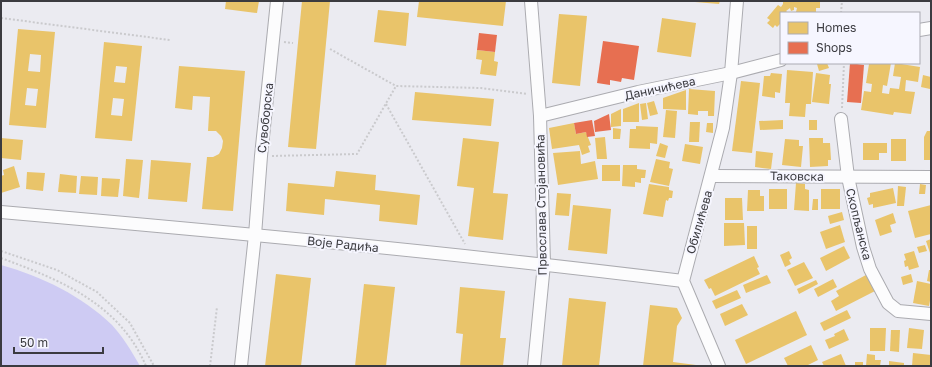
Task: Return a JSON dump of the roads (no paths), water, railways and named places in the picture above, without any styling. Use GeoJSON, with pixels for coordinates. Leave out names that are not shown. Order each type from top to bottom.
{"type":"FeatureCollection","features":[{"type":"Feature","properties":{"kind":"street","name":"Сувоборска"},"geometry":{"type":"LineString","coordinates":[[241,366],[277,1]]}},
{"type":"Feature","properties":{"kind":"street","name":"Првослава Стојановића"},"geometry":{"type":"LineString","coordinates":[[531,1],[540,116],[544,264],[534,366]]}},
{"type":"Feature","properties":{"kind":"street","name":"Обилићева"},"geometry":{"type":"LineString","coordinates":[[683,281],[712,176],[723,128],[732,73],[737,1]]}},
{"type":"Feature","properties":{"kind":"street"},"geometry":{"type":"LineString","coordinates":[[920,30],[931,28]]}},
{"type":"Feature","properties":{"kind":"street","name":"Даничићева"},"geometry":{"type":"LineString","coordinates":[[540,116],[638,92],[732,73],[780,60]]}},
{"type":"Feature","properties":{"kind":"street","name":"Скопљанска"},"geometry":{"type":"LineString","coordinates":[[841,119],[848,177],[870,270],[888,303],[898,311],[931,314]]}},
{"type":"Feature","properties":{"kind":"street","name":"Таковска"},"geometry":{"type":"LineString","coordinates":[[712,176],[931,177]]}},
{"type":"Feature","properties":{"kind":"street","name":"Воје Радића"},"geometry":{"type":"LineString","coordinates":[[1,212],[255,235],[544,264],[683,281]]}},
{"type":"Feature","properties":{"kind":"street"},"geometry":{"type":"LineString","coordinates":[[683,281],[719,366]]}}]}
